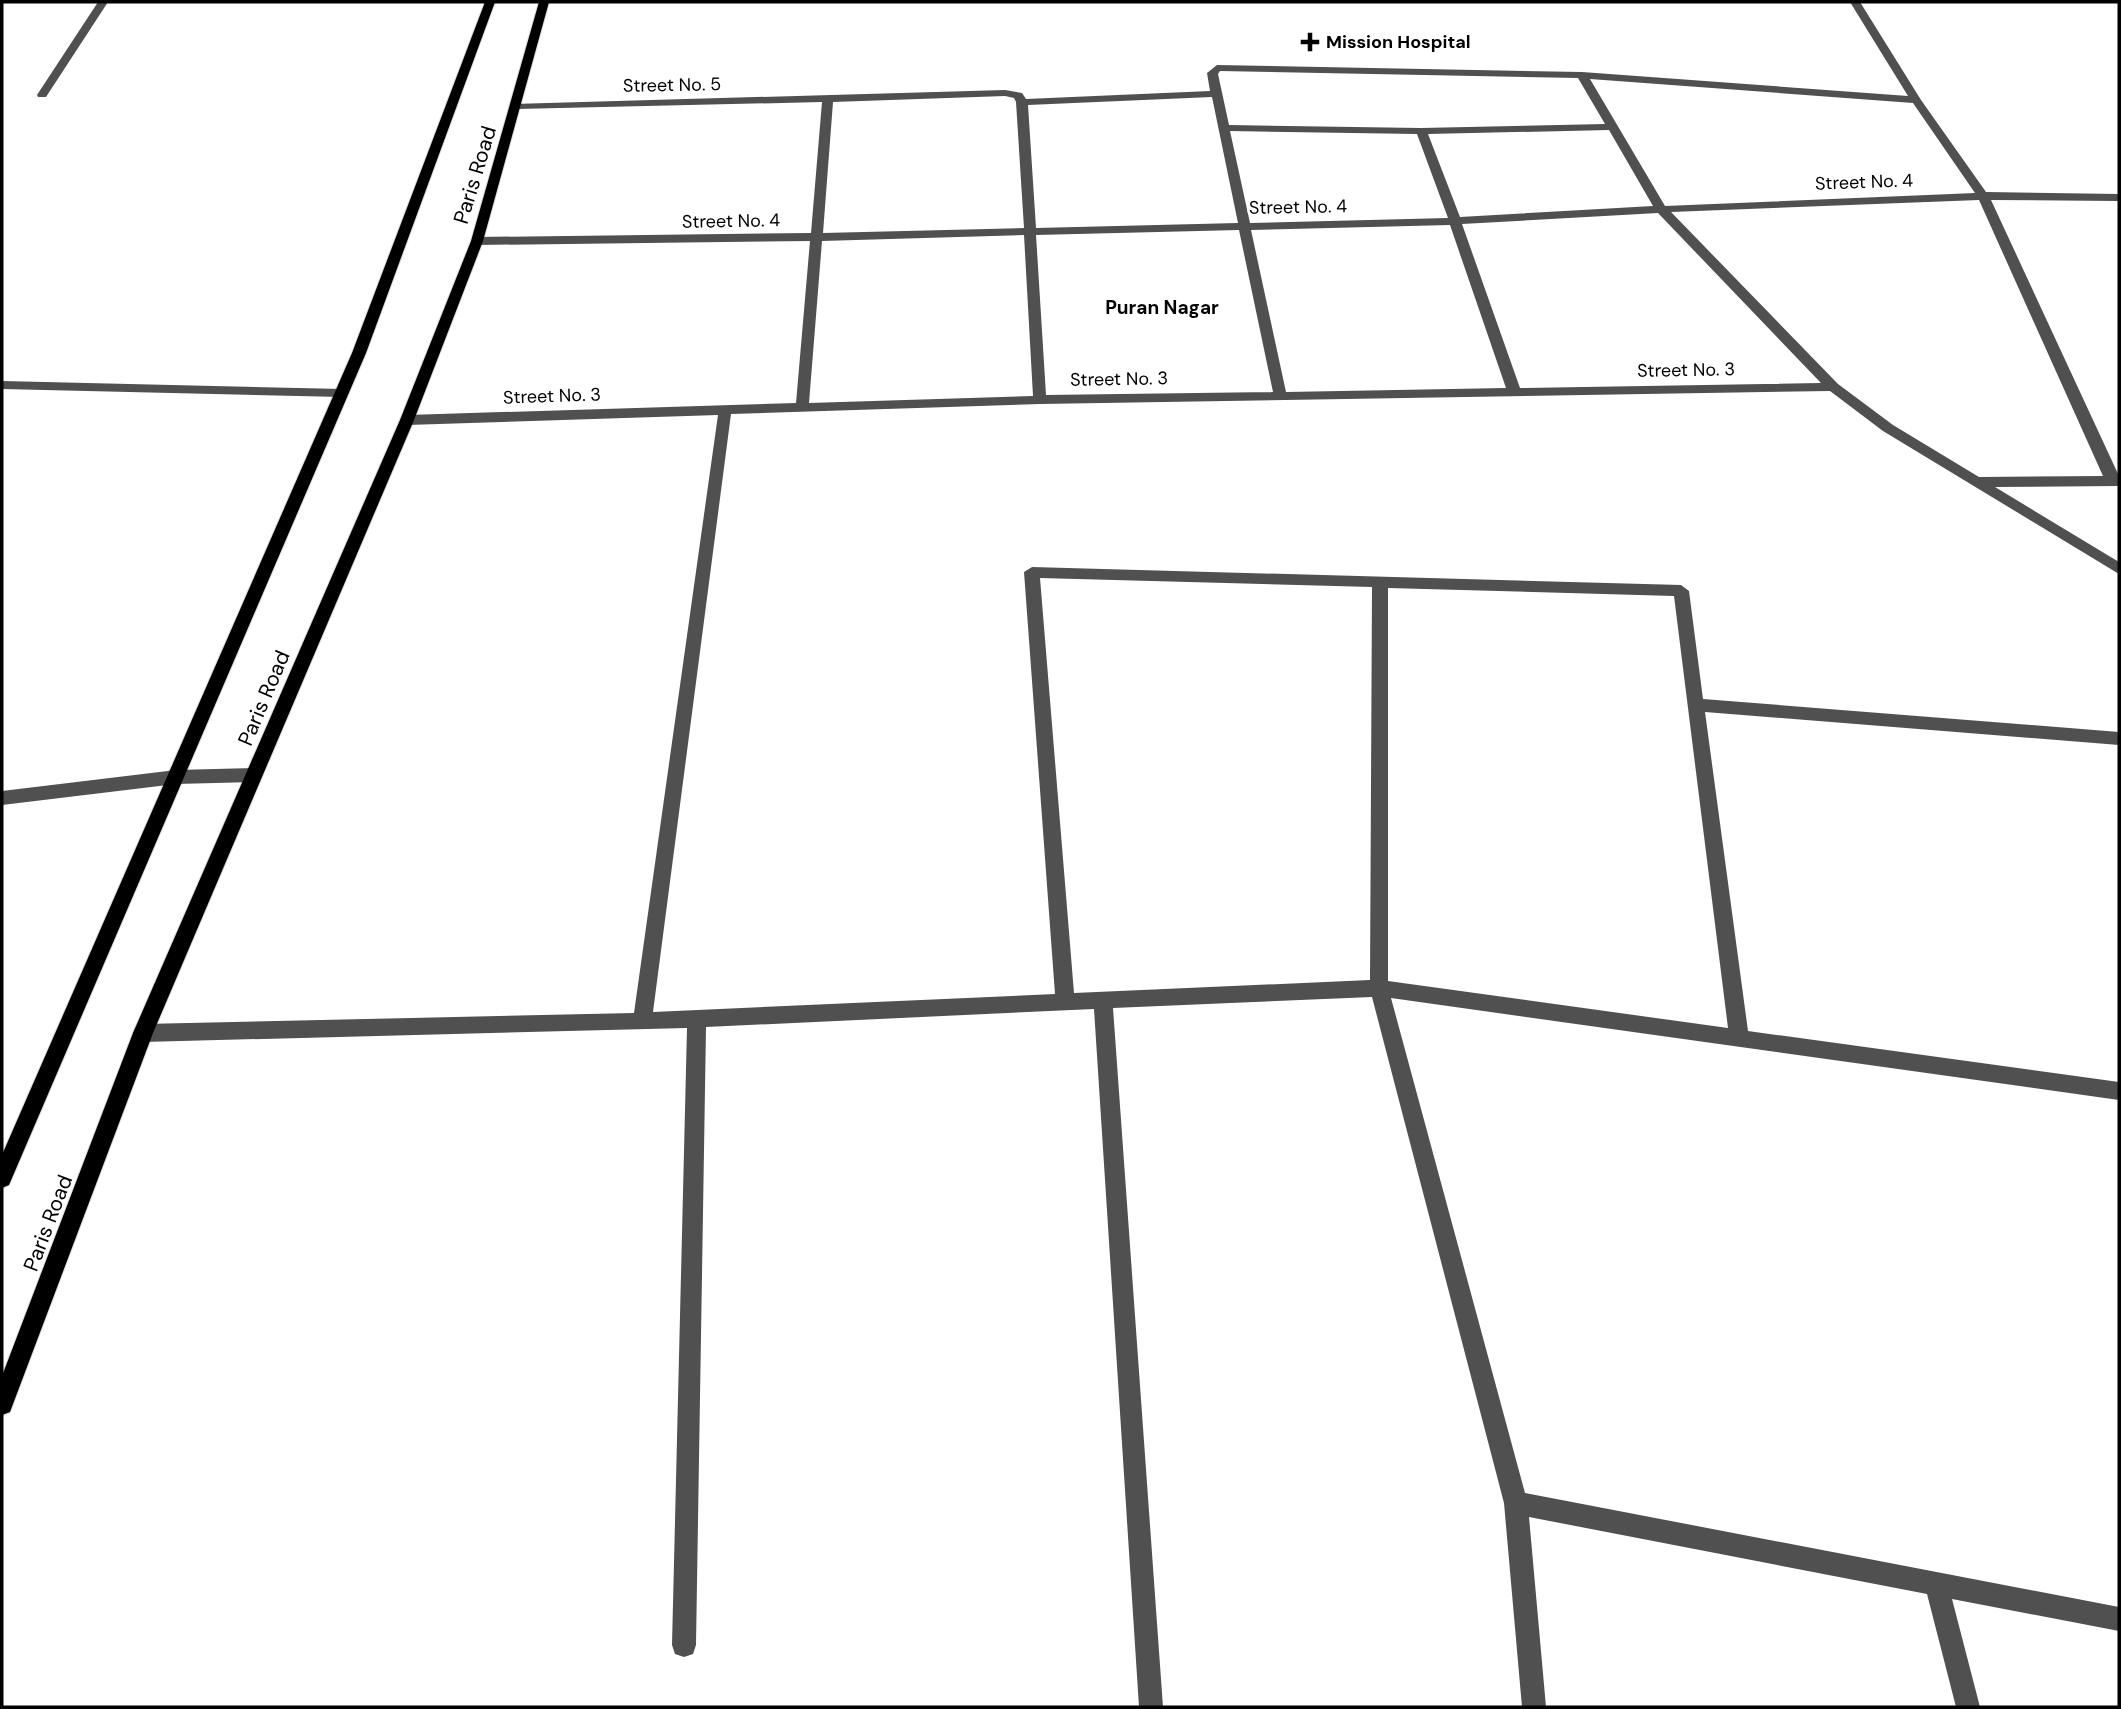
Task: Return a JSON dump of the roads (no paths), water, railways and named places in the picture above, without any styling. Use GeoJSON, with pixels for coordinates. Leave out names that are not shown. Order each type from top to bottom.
{"type":"FeatureCollection","features":[{"type":"Feature","properties":{"kind":"main road","name":"Paris Road"},"geometry":{"type":"LineString","coordinates":[[2,1178],[342,393],[490,2]]}},
{"type":"Feature","properties":{"kind":"main road","name":"Paris Road"},"geometry":{"type":"LineString","coordinates":[[2,1404],[144,1033],[407,419],[477,241],[544,2]]}},
{"type":"Feature","properties":{"kind":"street"},"geometry":{"type":"LineString","coordinates":[[42,95],[103,2]]}},
{"type":"Feature","properties":{"kind":"street"},"geometry":{"type":"LineString","coordinates":[[1855,2],[1916,100],[1983,195],[2115,481],[1974,482]]}},
{"type":"Feature","properties":{"kind":"street"},"geometry":{"type":"LineString","coordinates":[[1280,395],[1212,73],[1217,68],[1229,66],[1582,75],[1916,100]]}},
{"type":"Feature","properties":{"kind":"street"},"geometry":{"type":"LineString","coordinates":[[1582,75],[1661,209],[1833,387],[1888,428],[2119,569]]}},
{"type":"Feature","properties":{"kind":"street","name":"Street No. 5"},"geometry":{"type":"LineString","coordinates":[[517,106],[1005,93],[1018,95],[1022,102],[1217,94]]}},
{"type":"Feature","properties":{"kind":"street"},"geometry":{"type":"LineString","coordinates":[[802,407],[828,99]]}},
{"type":"Feature","properties":{"kind":"street"},"geometry":{"type":"LineString","coordinates":[[1022,102],[1040,400]]}},
{"type":"Feature","properties":{"kind":"street"},"geometry":{"type":"LineString","coordinates":[[1224,128],[1421,131],[1611,127]]}},
{"type":"Feature","properties":{"kind":"street"},"geometry":{"type":"LineString","coordinates":[[1421,131],[1514,391]]}},
{"type":"Feature","properties":{"kind":"street","name":"Street No. 4"},"geometry":{"type":"LineString","coordinates":[[477,241],[817,237],[1455,221],[1983,195],[2119,197]]}},
{"type":"Feature","properties":{"kind":"street"},"geometry":{"type":"LineString","coordinates":[[2,386],[342,393]]}},
{"type":"Feature","properties":{"kind":"street","name":"Street No. 3"},"geometry":{"type":"LineString","coordinates":[[407,419],[1040,400],[1833,387]]}},
{"type":"Feature","properties":{"kind":"street"},"geometry":{"type":"LineString","coordinates":[[642,1021],[725,410]]}},
{"type":"Feature","properties":{"kind":"street"},"geometry":{"type":"LineString","coordinates":[[1065,1002],[1032,572],[1681,591],[1739,1038]]}},
{"type":"Feature","properties":{"kind":"street"},"geometry":{"type":"LineString","coordinates":[[1380,583],[1379,988],[1516,1503],[1534,1707]]}},
{"type":"Feature","properties":{"kind":"street"},"geometry":{"type":"LineString","coordinates":[[1696,705],[2119,738]]}},
{"type":"Feature","properties":{"kind":"street"},"geometry":{"type":"LineString","coordinates":[[2,797],[176,778],[254,775]]}},
{"type":"Feature","properties":{"kind":"street"},"geometry":{"type":"LineString","coordinates":[[144,1033],[642,1021],[1379,988],[2119,1091]]}},
{"type":"Feature","properties":{"kind":"street"},"geometry":{"type":"LineString","coordinates":[[1103,1000],[1151,1707]]}},
{"type":"Feature","properties":{"kind":"street"},"geometry":{"type":"LineString","coordinates":[[684,1645],[697,1018]]}},
{"type":"Feature","properties":{"kind":"street"},"geometry":{"type":"LineString","coordinates":[[1516,1503],[2119,1619]]}},
{"type":"Feature","properties":{"kind":"street"},"geometry":{"type":"LineString","coordinates":[[1937,1585],[1968,1707]]}},
{"type":"Feature","properties":{"kind":"place","name":"Mission Hospital"},"geometry":{"type":"Point","coordinates":[1310,42]}},
{"type":"Feature","properties":{"kind":"district","name":"Puran Nagar"},"geometry":{"type":"Point","coordinates":[1162,307]}}]}
